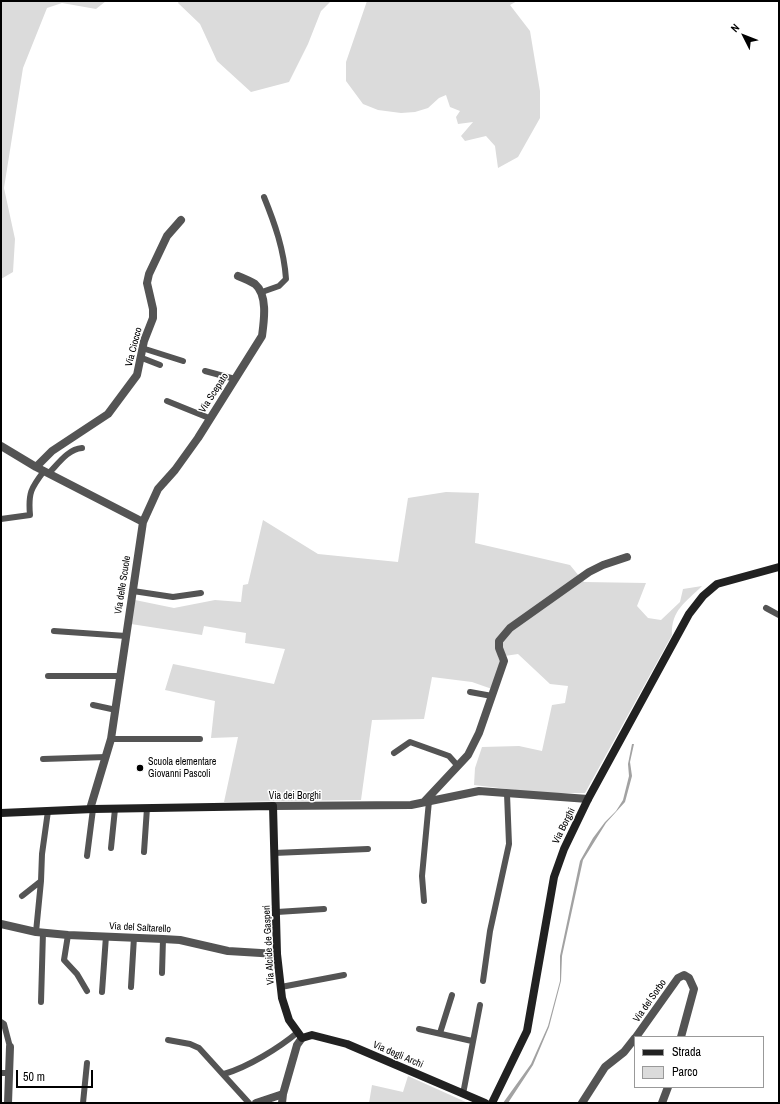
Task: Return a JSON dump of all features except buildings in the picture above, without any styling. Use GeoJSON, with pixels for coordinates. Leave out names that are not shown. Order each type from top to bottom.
{"type":"FeatureCollection","features":[{"type":"Feature","properties":{"kind":"street","name":"Via Ciocco"},"geometry":{"type":"LineString","coordinates":[[43,470],[52,451],[108,414],[137,375],[142,358],[142,348],[152,318],[153,309],[147,283],[149,274],[167,236],[181,220]]}},
{"type":"Feature","properties":{"kind":"street"},"geometry":{"type":"LineString","coordinates":[[238,276],[255,284],[262,292]]}},
{"type":"Feature","properties":{"kind":"street","name":"Via Scepato"},"geometry":{"type":"LineString","coordinates":[[143,522],[158,489],[175,470],[262,336],[264,319],[262,292]]}},
{"type":"Feature","properties":{"kind":"street"},"geometry":{"type":"LineString","coordinates":[[1,446],[43,470],[143,522]]}},
{"type":"Feature","properties":{"kind":"street","name":"Via delle Scuole"},"geometry":{"type":"LineString","coordinates":[[92,809],[111,739],[143,522]]}},
{"type":"Feature","properties":{"kind":"street"},"geometry":{"type":"LineString","coordinates":[[426,802],[468,754],[479,733],[504,661],[499,648],[499,641],[510,628],[589,572],[627,556]]}},
{"type":"Feature","properties":{"kind":"street","name":"Via Borghi"},"geometry":{"type":"LineString","coordinates":[[492,1103],[527,1031],[554,877],[564,849],[588,799],[689,614],[702,596],[718,584],[779,567]]}},
{"type":"Feature","properties":{"kind":"street","name":"Via dei Borghi"},"geometry":{"type":"LineString","coordinates":[[1,813],[92,809],[412,805],[479,791],[588,799]]}},
{"type":"Feature","properties":{"kind":"street","name":"Via Alcide de Gasperi"},"geometry":{"type":"LineString","coordinates":[[273,806],[277,954],[280,987],[282,998],[290,1020],[300,1035]]}},
{"type":"Feature","properties":{"kind":"street","name":"Via del Saltarello"},"geometry":{"type":"LineString","coordinates":[[1,924],[40,932],[68,935],[163,938],[228,950],[277,954]]}},
{"type":"Feature","properties":{"kind":"street","name":"Via del Sorbo"},"geometry":{"type":"LineString","coordinates":[[637,1036],[678,978],[684,975],[689,978],[694,989],[681,1036]]}},
{"type":"Feature","properties":{"kind":"street"},"geometry":{"type":"LineString","coordinates":[[282,1103],[283,1094],[300,1035]]}},
{"type":"Feature","properties":{"kind":"street","name":"Via degli Archi"},"geometry":{"type":"LineString","coordinates":[[300,1035],[312,1035],[347,1044],[485,1103]]}},
{"type":"Feature","properties":{"kind":"street","name":"Via del Sorbo"},"geometry":{"type":"LineString","coordinates":[[582,1103],[605,1067],[624,1052],[634,1040]]}},
{"type":"Feature","properties":{"kind":"street"},"geometry":{"type":"LineString","coordinates":[[6,1102],[5,1073],[10,1047]]}},
{"type":"Feature","properties":{"kind":"street"},"geometry":{"type":"LineString","coordinates":[[662,1103],[668,1088]]}},
{"type":"Feature","properties":{"kind":"street"},"geometry":{"type":"LineString","coordinates":[[256,1103],[283,1094]]}},
{"type":"Feature","properties":{"kind":"lane"},"geometry":{"type":"LineString","coordinates":[[262,292],[279,286],[286,279],[284,259],[277,229],[264,197]]}},
{"type":"Feature","properties":{"kind":"lane"},"geometry":{"type":"LineString","coordinates":[[142,348],[183,361]]}},
{"type":"Feature","properties":{"kind":"lane"},"geometry":{"type":"LineString","coordinates":[[142,358],[160,365]]}},
{"type":"Feature","properties":{"kind":"lane"},"geometry":{"type":"LineString","coordinates":[[205,371],[234,380]]}},
{"type":"Feature","properties":{"kind":"lane"},"geometry":{"type":"LineString","coordinates":[[167,401],[209,418]]}},
{"type":"Feature","properties":{"kind":"lane"},"geometry":{"type":"LineString","coordinates":[[1,519],[30,515],[28,499],[31,489],[43,470],[76,448],[82,448]]}},
{"type":"Feature","properties":{"kind":"lane"},"geometry":{"type":"LineString","coordinates":[[133,591],[173,597],[201,594]]}},
{"type":"Feature","properties":{"kind":"lane"},"geometry":{"type":"LineString","coordinates":[[766,608],[779,615]]}},
{"type":"Feature","properties":{"kind":"lane"},"geometry":{"type":"LineString","coordinates":[[54,632],[126,636]]}},
{"type":"Feature","properties":{"kind":"lane"},"geometry":{"type":"LineString","coordinates":[[48,676],[120,676]]}},
{"type":"Feature","properties":{"kind":"lane"},"geometry":{"type":"LineString","coordinates":[[470,692],[492,696]]}},
{"type":"Feature","properties":{"kind":"lane"},"geometry":{"type":"LineString","coordinates":[[93,705],[116,710]]}},
{"type":"Feature","properties":{"kind":"lane"},"geometry":{"type":"LineString","coordinates":[[111,739],[200,739]]}},
{"type":"Feature","properties":{"kind":"lane"},"geometry":{"type":"LineString","coordinates":[[394,753],[410,742],[449,756],[457,765]]}},
{"type":"Feature","properties":{"kind":"lane"},"geometry":{"type":"LineString","coordinates":[[43,759],[106,757]]}},
{"type":"Feature","properties":{"kind":"lane"},"geometry":{"type":"LineString","coordinates":[[483,981],[490,931],[509,844],[508,794]]}},
{"type":"Feature","properties":{"kind":"lane"},"geometry":{"type":"LineString","coordinates":[[424,901],[422,876],[426,802]]}},
{"type":"Feature","properties":{"kind":"lane"},"geometry":{"type":"LineString","coordinates":[[144,852],[147,808]]}},
{"type":"Feature","properties":{"kind":"lane"},"geometry":{"type":"LineString","coordinates":[[87,856],[92,809]]}},
{"type":"Feature","properties":{"kind":"lane"},"geometry":{"type":"LineString","coordinates":[[111,848],[115,809]]}},
{"type":"Feature","properties":{"kind":"lane"},"geometry":{"type":"LineString","coordinates":[[41,1002],[41,881],[48,811]]}},
{"type":"Feature","properties":{"kind":"lane"},"geometry":{"type":"LineString","coordinates":[[274,853],[368,848]]}},
{"type":"Feature","properties":{"kind":"lane"},"geometry":{"type":"LineString","coordinates":[[22,896],[41,881]]}},
{"type":"Feature","properties":{"kind":"lane"},"geometry":{"type":"LineString","coordinates":[[277,912],[324,909]]}},
{"type":"Feature","properties":{"kind":"lane"},"geometry":{"type":"LineString","coordinates":[[68,935],[64,960],[77,974],[87,991]]}},
{"type":"Feature","properties":{"kind":"lane"},"geometry":{"type":"LineString","coordinates":[[102,992],[106,936]]}},
{"type":"Feature","properties":{"kind":"lane"},"geometry":{"type":"LineString","coordinates":[[131,987],[134,937]]}},
{"type":"Feature","properties":{"kind":"lane"},"geometry":{"type":"LineString","coordinates":[[162,973],[163,938]]}},
{"type":"Feature","properties":{"kind":"lane"},"geometry":{"type":"LineString","coordinates":[[280,987],[344,975]]}},
{"type":"Feature","properties":{"kind":"lane"},"geometry":{"type":"LineString","coordinates":[[440,1033],[452,995]]}},
{"type":"Feature","properties":{"kind":"lane"},"geometry":{"type":"LineString","coordinates":[[463,1094],[480,1005]]}},
{"type":"Feature","properties":{"kind":"lane"},"geometry":{"type":"LineString","coordinates":[[1,1022],[4,1024],[10,1047]]}},
{"type":"Feature","properties":{"kind":"lane"},"geometry":{"type":"LineString","coordinates":[[419,1029],[472,1041]]}},
{"type":"Feature","properties":{"kind":"lane"},"geometry":{"type":"LineString","coordinates":[[224,1074],[300,1035]]}},
{"type":"Feature","properties":{"kind":"lane"},"geometry":{"type":"LineString","coordinates":[[168,1040],[190,1044],[200,1048],[249,1103]]}},
{"type":"Feature","properties":{"kind":"lane"},"geometry":{"type":"LineString","coordinates":[[83,1103],[87,1063]]}},
{"type":"Feature","properties":{"kind":"green space"},"geometry":{"type":"Polygon","coordinates":[[[1,1],[106,1],[96,9],[62,3],[47,8],[23,68],[4,188],[15,239],[13,272],[1,279],[1,1]]]}},
{"type":"Feature","properties":{"kind":"green space"},"geometry":{"type":"Polygon","coordinates":[[[179,1],[331,1],[321,11],[308,44],[289,82],[251,92],[217,61],[200,24],[178,3],[179,1]]]}},
{"type":"Feature","properties":{"kind":"green space"},"geometry":{"type":"Polygon","coordinates":[[[367,1],[517,1],[510,5],[530,31],[540,91],[540,118],[518,157],[498,168],[495,146],[486,136],[465,141],[461,136],[473,122],[458,124],[456,117],[460,111],[450,107],[446,95],[439,98],[428,108],[415,112],[401,113],[378,110],[363,104],[346,81],[346,62],[367,1]]]}},
{"type":"Feature","properties":{"kind":"green space"},"geometry":{"type":"Polygon","coordinates":[[[446,492],[479,493],[475,543],[570,565],[584,582],[646,583],[637,606],[648,618],[661,620],[680,602],[683,589],[702,586],[685,602],[677,613],[672,626],[672,635],[585,793],[541,793],[474,785],[475,768],[482,747],[519,746],[542,751],[552,705],[565,703],[568,686],[550,684],[518,654],[498,657],[501,663],[492,689],[472,682],[432,677],[424,719],[372,720],[361,800],[224,802],[238,737],[211,738],[215,701],[165,690],[173,664],[274,684],[285,649],[245,643],[246,633],[204,626],[202,635],[131,624],[135,600],[174,608],[215,600],[241,602],[243,585],[248,584],[263,520],[318,554],[398,562],[408,498],[446,492]]]}},
{"type":"Feature","properties":{"kind":"green space"},"geometry":{"type":"Polygon","coordinates":[[[408,1076],[468,1103],[369,1103],[372,1085],[403,1092],[408,1076]]]}},
{"type":"Feature","properties":{"kind":"shaded area"},"geometry":{"type":"Polygon","coordinates":[[[632,744],[634,744],[630,762],[632,776],[625,802],[606,823],[583,860],[562,956],[561,981],[549,1027],[533,1065],[508,1103],[503,1103],[531,1064],[548,1026],[560,981],[560,956],[580,861],[593,838],[605,822],[616,811],[623,800],[629,776],[628,764],[632,744]]]}},
{"type":"Feature","properties":{"kind":"place","name":"Scuola elementare Giovanni Pascoli"},"geometry":{"type":"Point","coordinates":[140,768]}}]}
